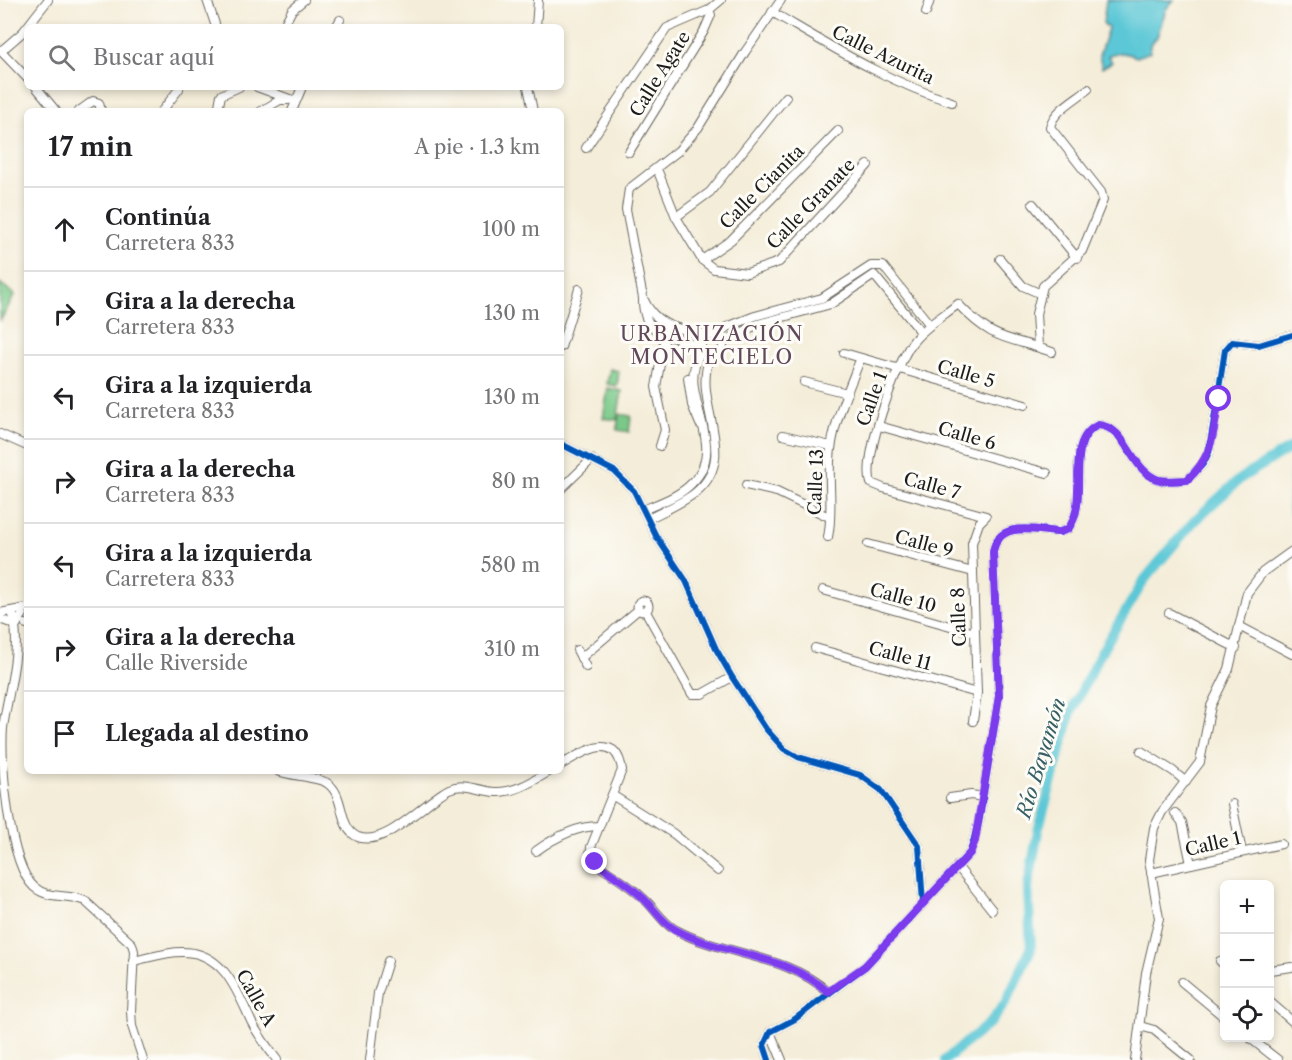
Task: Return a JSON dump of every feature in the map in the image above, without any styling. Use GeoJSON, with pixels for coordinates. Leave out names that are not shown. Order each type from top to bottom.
{"type":"FeatureCollection","features":[{"type":"Feature","properties":{"kind":"street"},"geometry":{"type":"LineString","coordinates":[[29,24],[48,0]]}},
{"type":"Feature","properties":{"kind":"street"},"geometry":{"type":"LineString","coordinates":[[207,0],[215,24]]}},
{"type":"Feature","properties":{"kind":"street"},"geometry":{"type":"LineString","coordinates":[[285,24],[292,10],[304,0]]}},
{"type":"Feature","properties":{"kind":"street"},"geometry":{"type":"LineString","coordinates":[[536,24],[538,0]]}},
{"type":"Feature","properties":{"kind":"street"},"geometry":{"type":"LineString","coordinates":[[586,148],[667,28],[709,10],[721,0]]}},
{"type":"Feature","properties":{"kind":"street"},"geometry":{"type":"LineString","coordinates":[[781,0],[698,128],[678,151],[657,169],[634,183],[626,196],[646,320],[651,327],[665,335],[682,339],[710,357],[719,354],[722,343],[758,324],[831,304],[874,275],[921,332]]}},
{"type":"Feature","properties":{"kind":"street"},"geometry":{"type":"LineString","coordinates":[[926,12],[930,0]]}},
{"type":"Feature","properties":{"kind":"street","name":"Calle Agate"},"geometry":{"type":"LineString","coordinates":[[629,152],[704,31],[711,15],[709,10]]}},
{"type":"Feature","properties":{"kind":"street","name":"Calle Azurita"},"geometry":{"type":"LineString","coordinates":[[772,12],[829,45],[927,95],[952,102]]}},
{"type":"Feature","properties":{"kind":"street"},"geometry":{"type":"LineString","coordinates":[[24,31],[0,51],[24,75]]}},
{"type":"Feature","properties":{"kind":"street"},"geometry":{"type":"LineString","coordinates":[[1052,352],[1038,347],[1036,314],[1041,294],[1050,279],[1077,258],[1082,251],[1103,200],[1101,192],[1050,127],[1051,120],[1088,89]]}},
{"type":"Feature","properties":{"kind":"street"},"geometry":{"type":"LineString","coordinates":[[38,90],[54,108]]}},
{"type":"Feature","properties":{"kind":"street"},"geometry":{"type":"LineString","coordinates":[[164,108],[178,90]]}},
{"type":"Feature","properties":{"kind":"street"},"geometry":{"type":"LineString","coordinates":[[219,108],[221,95],[232,90]]}},
{"type":"Feature","properties":{"kind":"street"},"geometry":{"type":"LineString","coordinates":[[266,90],[296,100]]}},
{"type":"Feature","properties":{"kind":"street"},"geometry":{"type":"LineString","coordinates":[[293,108],[299,90]]}},
{"type":"Feature","properties":{"kind":"street"},"geometry":{"type":"LineString","coordinates":[[528,90],[532,108]]}},
{"type":"Feature","properties":{"kind":"street"},"geometry":{"type":"LineString","coordinates":[[676,217],[710,192],[786,97]]}},
{"type":"Feature","properties":{"kind":"street"},"geometry":{"type":"LineString","coordinates":[[266,108],[280,100],[296,100]]}},
{"type":"Feature","properties":{"kind":"street"},"geometry":{"type":"LineString","coordinates":[[83,108],[93,101],[99,103],[100,108]]}},
{"type":"Feature","properties":{"kind":"street","name":"Calle Cianita"},"geometry":{"type":"LineString","coordinates":[[702,260],[730,240],[838,131]]}},
{"type":"Feature","properties":{"kind":"street","name":"Calle Granate"},"geometry":{"type":"LineString","coordinates":[[702,260],[714,269],[747,273],[778,262],[868,165]]}},
{"type":"Feature","properties":{"kind":"street"},"geometry":{"type":"LineString","coordinates":[[657,169],[676,217],[702,260]]}},
{"type":"Feature","properties":{"kind":"street"},"geometry":{"type":"LineString","coordinates":[[1033,204],[1077,258]]}},
{"type":"Feature","properties":{"kind":"street"},"geometry":{"type":"LineString","coordinates":[[1000,259],[1023,286],[1041,294]]}},
{"type":"Feature","properties":{"kind":"street"},"geometry":{"type":"LineString","coordinates":[[644,510],[687,488],[699,475],[707,452],[693,382],[702,341],[727,327],[755,316],[830,295],[871,266],[883,267],[930,325]]}},
{"type":"Feature","properties":{"kind":"street"},"geometry":{"type":"LineString","coordinates":[[564,337],[579,289]]}},
{"type":"Feature","properties":{"kind":"street"},"geometry":{"type":"LineString","coordinates":[[643,298],[657,320],[668,326],[712,336],[722,343]]}},
{"type":"Feature","properties":{"kind":"street","name":"Calle 1"},"geometry":{"type":"LineString","coordinates":[[871,483],[868,475],[871,453],[879,426],[898,370],[908,348],[921,332],[958,304],[979,326],[995,336],[1038,347]]}},
{"type":"Feature","properties":{"kind":"street"},"geometry":{"type":"LineString","coordinates":[[660,446],[665,430],[656,387],[668,326]]}},
{"type":"Feature","properties":{"kind":"street"},"geometry":{"type":"LineString","coordinates":[[769,1060],[764,1045],[770,1032],[795,1019],[865,966],[970,853],[975,841],[999,696],[993,552],[997,537],[1007,530],[1060,532],[1068,529],[1077,513],[1080,443],[1090,429],[1098,425],[1113,429],[1147,474],[1159,480],[1187,480],[1203,464],[1209,452],[1225,350],[1232,342],[1259,345],[1292,335]]}},
{"type":"Feature","properties":{"kind":"street","name":"Calle 5"},"geometry":{"type":"LineString","coordinates":[[844,353],[860,360],[1025,405]]}},
{"type":"Feature","properties":{"kind":"street"},"geometry":{"type":"LineString","coordinates":[[648,519],[697,492],[713,469],[716,444],[704,387],[706,367],[710,357]]}},
{"type":"Feature","properties":{"kind":"street","name":"Calle 13"},"geometry":{"type":"LineString","coordinates":[[828,537],[831,446],[860,360]]}},
{"type":"Feature","properties":{"kind":"street"},"geometry":{"type":"LineString","coordinates":[[804,381],[848,393]]}},
{"type":"Feature","properties":{"kind":"street","name":"Calle 6"},"geometry":{"type":"LineString","coordinates":[[879,426],[1047,473]]}},
{"type":"Feature","properties":{"kind":"street"},"geometry":{"type":"LineString","coordinates":[[0,434],[24,445]]}},
{"type":"Feature","properties":{"kind":"street"},"geometry":{"type":"LineString","coordinates":[[783,435],[831,446]]}},
{"type":"Feature","properties":{"kind":"street"},"geometry":{"type":"LineString","coordinates":[[564,446],[614,471],[634,491],[648,519],[686,581],[716,649],[732,677],[766,729],[784,749],[798,757],[860,775],[881,790],[919,846],[923,903]]}},
{"type":"Feature","properties":{"kind":"street"},"geometry":{"type":"LineString","coordinates":[[564,452],[573,450]]}},
{"type":"Feature","properties":{"kind":"street"},"geometry":{"type":"LineString","coordinates":[[564,486],[592,459]]}},
{"type":"Feature","properties":{"kind":"street","name":"Calle 7"},"geometry":{"type":"LineString","coordinates":[[871,483],[986,516]]}},
{"type":"Feature","properties":{"kind":"street"},"geometry":{"type":"LineString","coordinates":[[746,485],[777,492],[829,518]]}},
{"type":"Feature","properties":{"kind":"street","name":"Calle 8"},"geometry":{"type":"LineString","coordinates":[[973,721],[976,693],[972,543],[979,523],[986,516]]}},
{"type":"Feature","properties":{"kind":"street","name":"Calle 9"},"geometry":{"type":"LineString","coordinates":[[868,544],[973,572]]}},
{"type":"Feature","properties":{"kind":"street"},"geometry":{"type":"LineString","coordinates":[[1136,1060],[1146,973],[1158,924],[1149,850],[1154,828],[1162,812],[1200,762],[1211,706],[1229,669],[1236,648],[1247,593],[1263,572],[1292,551]]}},
{"type":"Feature","properties":{"kind":"street","name":"Calle 10"},"geometry":{"type":"LineString","coordinates":[[823,590],[975,633]]}},
{"type":"Feature","properties":{"kind":"street"},"geometry":{"type":"LineString","coordinates":[[586,667],[579,654],[603,643],[642,610],[692,694],[702,694],[732,677]]}},
{"type":"Feature","properties":{"kind":"street"},"geometry":{"type":"LineString","coordinates":[[12,611],[16,625],[16,644],[3,731],[2,780],[19,864],[33,886],[46,895],[77,897],[85,901],[132,944],[131,1011],[143,1060]]}},
{"type":"Feature","properties":{"kind":"street"},"geometry":{"type":"LineString","coordinates":[[0,613],[24,612]]}},
{"type":"Feature","properties":{"kind":"street"},"geometry":{"type":"LineString","coordinates":[[1169,613],[1236,648]]}},
{"type":"Feature","properties":{"kind":"street"},"geometry":{"type":"LineString","coordinates":[[16,625],[24,615]]}},
{"type":"Feature","properties":{"kind":"street"},"geometry":{"type":"LineString","coordinates":[[0,619],[16,625]]}},
{"type":"Feature","properties":{"kind":"street"},"geometry":{"type":"LineString","coordinates":[[1239,626],[1292,654]]}},
{"type":"Feature","properties":{"kind":"street","name":"Calle 11"},"geometry":{"type":"LineString","coordinates":[[815,648],[976,693]]}},
{"type":"Feature","properties":{"kind":"street"},"geometry":{"type":"LineString","coordinates":[[564,763],[589,748],[605,747],[621,762],[622,770],[599,826],[590,857],[642,896],[673,929],[704,943],[794,969],[818,982],[828,992]]}},
{"type":"Feature","properties":{"kind":"street"},"geometry":{"type":"LineString","coordinates":[[1141,751],[1186,782]]}},
{"type":"Feature","properties":{"kind":"street"},"geometry":{"type":"LineString","coordinates":[[291,774],[327,782],[338,796],[348,829],[358,837],[371,839],[396,828],[449,789],[466,786],[506,791],[527,785],[545,774]]}},
{"type":"Feature","properties":{"kind":"street"},"geometry":{"type":"LineString","coordinates":[[612,795],[674,834],[718,871]]}},
{"type":"Feature","properties":{"kind":"street"},"geometry":{"type":"LineString","coordinates":[[950,798],[971,795],[983,797]]}},
{"type":"Feature","properties":{"kind":"street"},"geometry":{"type":"LineString","coordinates":[[1232,804],[1242,852]]}},
{"type":"Feature","properties":{"kind":"street"},"geometry":{"type":"LineString","coordinates":[[1175,813],[1182,822],[1191,864]]}},
{"type":"Feature","properties":{"kind":"street"},"geometry":{"type":"LineString","coordinates":[[536,851],[554,838],[590,826],[599,826]]}},
{"type":"Feature","properties":{"kind":"street","name":"Calle 1"},"geometry":{"type":"LineString","coordinates":[[1151,873],[1281,843]]}},
{"type":"Feature","properties":{"kind":"street"},"geometry":{"type":"LineString","coordinates":[[957,867],[992,910]]}},
{"type":"Feature","properties":{"kind":"street","name":"Calle A"},"geometry":{"type":"LineString","coordinates":[[133,962],[184,952],[203,956],[219,965],[241,994],[251,1022],[277,1060]]}},
{"type":"Feature","properties":{"kind":"street"},"geometry":{"type":"LineString","coordinates":[[370,1060],[378,993],[388,961]]}},
{"type":"Feature","properties":{"kind":"street"},"geometry":{"type":"LineString","coordinates":[[1274,969],[1292,967]]}},
{"type":"Feature","properties":{"kind":"street"},"geometry":{"type":"LineString","coordinates":[[1182,982],[1220,1014]]}},
{"type":"Feature","properties":{"kind":"street"},"geometry":{"type":"LineString","coordinates":[[1274,1006],[1292,1021]]}},
{"type":"Feature","properties":{"kind":"street"},"geometry":{"type":"LineString","coordinates":[[1140,1026],[1154,1030],[1187,1059]]}},
{"type":"Feature","properties":{"kind":"street"},"geometry":{"type":"LineString","coordinates":[[770,1032],[782,1060]]}},
{"type":"Feature","properties":{"kind":"street"},"geometry":{"type":"LineString","coordinates":[[1255,1042],[1278,1060]]}},
{"type":"Feature","properties":{"kind":"green space"},"geometry":{"type":"Polygon","coordinates":[[[0,283],[15,295],[0,321],[0,283]]]}},
{"type":"Feature","properties":{"kind":"green space"},"geometry":{"type":"Polygon","coordinates":[[[610,369],[619,371],[617,386],[607,384],[610,369]]]}},
{"type":"Feature","properties":{"kind":"green space"},"geometry":{"type":"Polygon","coordinates":[[[608,388],[622,391],[617,420],[603,418],[608,388]]]}},
{"type":"Feature","properties":{"kind":"green space"},"geometry":{"type":"Polygon","coordinates":[[[619,414],[631,416],[629,432],[617,430],[619,414]]]}},
{"type":"Feature","properties":{"kind":"water"},"geometry":{"type":"Polygon","coordinates":[[[1106,0],[1174,0],[1166,9],[1157,37],[1150,44],[1150,52],[1137,57],[1122,53],[1111,54],[1108,56],[1112,62],[1102,68],[1099,56],[1108,28],[1103,23],[1106,0]]]}},
{"type":"Feature","properties":{"kind":"waterway","name":"Río Bayamón"},"geometry":{"type":"LineString","coordinates":[[945,1060],[991,1022],[1006,1002],[1031,949],[1028,887],[1038,831],[1071,712],[1100,654],[1145,579],[1194,521],[1241,478],[1292,447]]}},
{"type":"Feature","properties":{"kind":"waterway"},"geometry":{"type":"LineString","coordinates":[[1292,452],[1288,509],[1292,518]]}},
{"type":"Feature","properties":{"kind":"cycle path"},"geometry":{"type":"LineString","coordinates":[[769,1060],[764,1045],[770,1032],[795,1019],[865,966],[970,853],[979,821],[999,696],[993,552],[996,542],[1002,535],[1019,529],[1060,532],[1068,529],[1077,503],[1081,444],[1087,433],[1098,425],[1116,433],[1141,468],[1149,475],[1162,481],[1187,480],[1203,464],[1209,452],[1225,350],[1232,342],[1259,345],[1292,335]]}},
{"type":"Feature","properties":{"kind":"cycle path"},"geometry":{"type":"LineString","coordinates":[[564,446],[614,471],[634,491],[656,536],[686,581],[716,649],[732,677],[766,729],[784,749],[798,757],[860,775],[881,790],[919,846],[923,903]]}},
{"type":"Feature","properties":{"kind":"district","name":"URBANIZACIÓN MONTECIELO"},"geometry":{"type":"Point","coordinates":[712,346]}},
{"type":"Feature","properties":{"kind":"route"},"geometry":{"type":"LineString","coordinates":[[595,862],[642,896],[673,929],[704,943],[794,969],[818,982],[828,992],[865,966],[970,853],[975,841],[999,696],[993,552],[997,537],[1007,530],[1060,532],[1068,529],[1077,513],[1080,443],[1084,434],[1098,425],[1113,429],[1136,459],[1140,468],[1147,474],[1159,480],[1187,480],[1203,464],[1209,452],[1219,399]]}}]}
